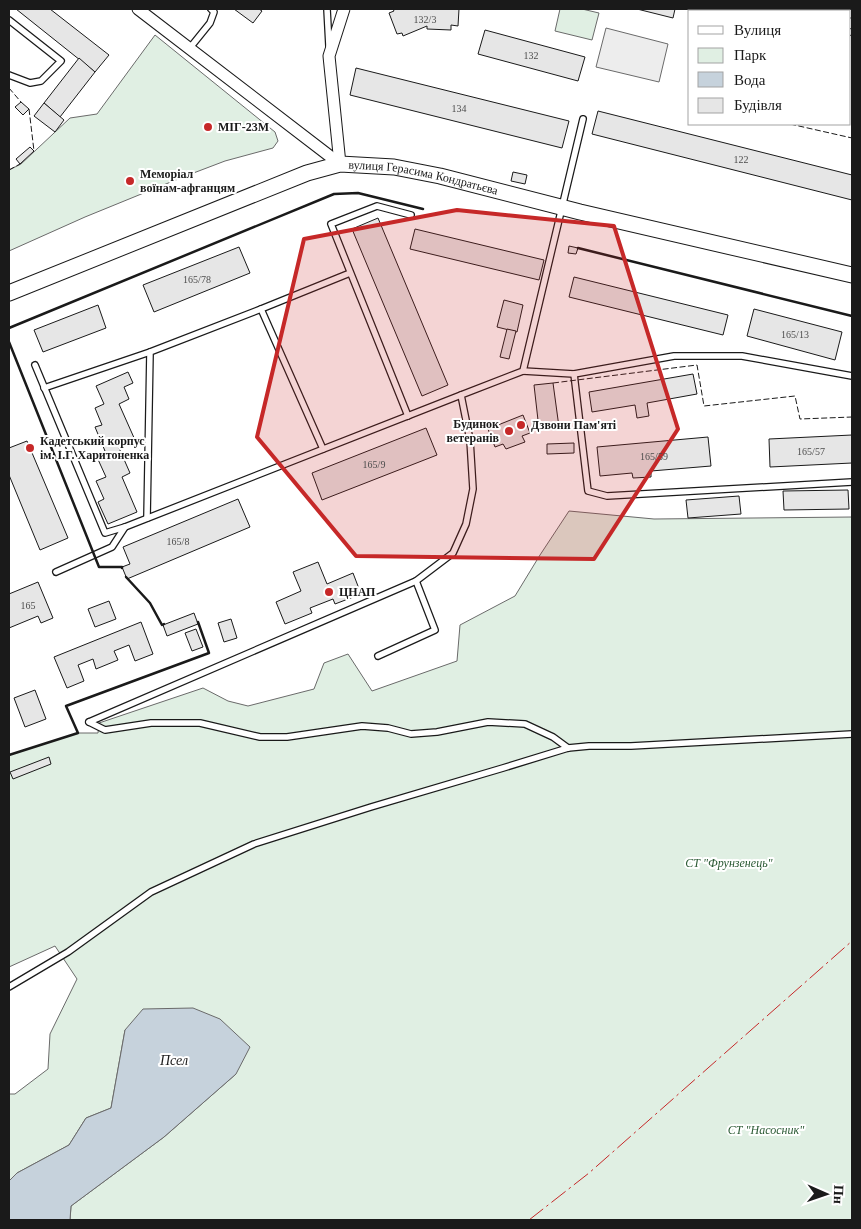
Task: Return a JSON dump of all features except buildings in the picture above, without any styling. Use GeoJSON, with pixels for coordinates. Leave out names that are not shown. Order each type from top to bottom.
{"type":"FeatureCollection","features":[{"type":"Feature","properties":{"kind":"main road","name":"вулиця Герасима Кондратьєва"},"geometry":{"type":"LineString","coordinates":[[9,294],[306,173],[340,164],[394,167],[440,176],[562,207],[852,275]]}},
{"type":"Feature","properties":{"kind":"street"},"geometry":{"type":"LineString","coordinates":[[138,9],[340,164]]}},
{"type":"Feature","properties":{"kind":"street"},"geometry":{"type":"LineString","coordinates":[[340,164],[329,56],[346,10]]}},
{"type":"Feature","properties":{"kind":"lane"},"geometry":{"type":"LineString","coordinates":[[189,49],[210,23],[214,12],[211,9]]}},
{"type":"Feature","properties":{"kind":"lane"},"geometry":{"type":"LineString","coordinates":[[327,9],[329,56]]}},
{"type":"Feature","properties":{"kind":"lane"},"geometry":{"type":"LineString","coordinates":[[9,20],[61,62],[40,81],[30,83],[9,75]]}},
{"type":"Feature","properties":{"kind":"lane"},"geometry":{"type":"LineString","coordinates":[[523,370],[584,118]]}},
{"type":"Feature","properties":{"kind":"lane"},"geometry":{"type":"LineString","coordinates":[[408,416],[331,224],[377,206],[411,215]]}},
{"type":"Feature","properties":{"kind":"lane"},"geometry":{"type":"LineString","coordinates":[[44,388],[150,352],[350,273]]}},
{"type":"Feature","properties":{"kind":"lane"},"geometry":{"type":"LineString","coordinates":[[261,309],[322,449]]}},
{"type":"Feature","properties":{"kind":"lane"},"geometry":{"type":"LineString","coordinates":[[147,518],[150,352]]}},
{"type":"Feature","properties":{"kind":"lane"},"geometry":{"type":"LineString","coordinates":[[35,365],[105,533],[125,527],[523,370],[574,374],[674,356],[742,356],[852,376]]}},
{"type":"Feature","properties":{"kind":"lane"},"geometry":{"type":"LineString","coordinates":[[574,374],[588,492],[606,496],[852,482]]}},
{"type":"Feature","properties":{"kind":"lane"},"geometry":{"type":"LineString","coordinates":[[461,395],[470,440],[472,489],[466,524],[452,553],[416,581],[89,722],[105,730],[151,723],[200,723],[260,737],[288,737],[362,726],[388,728],[411,734],[437,732],[488,722],[524,724],[554,737],[568,748]]}},
{"type":"Feature","properties":{"kind":"lane"},"geometry":{"type":"LineString","coordinates":[[56,572],[112,548],[125,527]]}},
{"type":"Feature","properties":{"kind":"lane"},"geometry":{"type":"LineString","coordinates":[[378,656],[435,630],[416,581]]}},
{"type":"Feature","properties":{"kind":"lane"},"geometry":{"type":"LineString","coordinates":[[9,987],[68,952],[151,892],[254,844],[371,806],[568,748],[852,734]]}},
{"type":"Feature","properties":{"kind":"highlighted area"},"geometry":{"type":"Polygon","coordinates":[[[457,210],[614,226],[678,429],[594,559],[356,556],[257,437],[304,239],[457,210]]]}},
{"type":"Feature","properties":{"kind":"green space"},"geometry":{"type":"Polygon","coordinates":[[[560,9],[582,9],[599,13],[592,40],[555,31],[560,9]]]}},
{"type":"Feature","properties":{"kind":"green space"},"geometry":{"type":"Polygon","coordinates":[[[155,35],[275,132],[278,141],[273,148],[225,161],[183,177],[85,217],[9,251],[9,170],[21,164],[70,118],[97,114],[155,35]]]}},
{"type":"Feature","properties":{"kind":"green space"},"geometry":{"type":"Polygon","coordinates":[[[569,511],[654,519],[852,517],[852,1220],[70,1220],[71,1206],[164,1137],[236,1074],[125,1030],[111,1108],[86,1118],[69,1145],[17,1173],[9,1181],[9,1094],[15,1094],[48,1069],[50,1034],[77,979],[55,946],[9,967],[9,755],[78,733],[98,733],[99,723],[203,688],[228,701],[248,706],[314,689],[324,663],[348,654],[372,691],[457,661],[460,625],[515,596],[569,511]]]}},
{"type":"Feature","properties":{"kind":"shaded area"},"geometry":{"type":"Polygon","coordinates":[[[606,28],[668,44],[659,82],[596,67],[606,28]]]}},
{"type":"Feature","properties":{"kind":"water","name":"Псел"},"geometry":{"type":"Polygon","coordinates":[[[193,1008],[220,1019],[250,1047],[236,1074],[164,1137],[71,1206],[70,1220],[9,1220],[9,1181],[17,1173],[69,1145],[86,1118],[111,1108],[125,1030],[143,1009],[193,1008]]]}},
{"type":"Feature","properties":{"kind":"fence"},"geometry":{"type":"LineString","coordinates":[[800,9],[806,10]]}},
{"type":"Feature","properties":{"kind":"fence"},"geometry":{"type":"LineString","coordinates":[[9,88],[21,102]]}},
{"type":"Feature","properties":{"kind":"fence"},"geometry":{"type":"LineString","coordinates":[[29,109],[34,151]]}},
{"type":"Feature","properties":{"kind":"fence"},"geometry":{"type":"LineString","coordinates":[[794,125],[852,138]]}},
{"type":"Feature","properties":{"kind":"fence"},"geometry":{"type":"LineString","coordinates":[[9,170],[20,164]]}},
{"type":"Feature","properties":{"kind":"fence"},"geometry":{"type":"LineString","coordinates":[[553,383],[697,365],[704,406],[795,396],[800,419],[852,417]]}},
{"type":"Feature","properties":{"kind":"wall"},"geometry":{"type":"LineString","coordinates":[[9,328],[334,194],[358,193],[423,209]]}},
{"type":"Feature","properties":{"kind":"wall"},"geometry":{"type":"LineString","coordinates":[[578,248],[852,316]]}},
{"type":"Feature","properties":{"kind":"wall"},"geometry":{"type":"LineString","coordinates":[[9,342],[99,567],[122,568]]}},
{"type":"Feature","properties":{"kind":"wall"},"geometry":{"type":"LineString","coordinates":[[126,577],[150,603],[162,625],[164,624]]}},
{"type":"Feature","properties":{"kind":"wall"},"geometry":{"type":"LineString","coordinates":[[9,755],[78,733],[66,706],[209,653],[198,622]]}},
{"type":"Feature","properties":{"kind":"power"},"geometry":{"type":"LineString","coordinates":[[529,1220],[589,1173],[852,941]]}},
{"type":"Feature","properties":{"kind":"place","name":"МІГ-23М"},"geometry":{"type":"Point","coordinates":[208,127]}},
{"type":"Feature","properties":{"kind":"place","name":"Меморіал воїнам-афганцям"},"geometry":{"type":"Point","coordinates":[130,181]}},
{"type":"Feature","properties":{"kind":"place","name":"Дзвони Пам'яті"},"geometry":{"type":"Point","coordinates":[521,425]}},
{"type":"Feature","properties":{"kind":"place","name":"Будинок ветеранів"},"geometry":{"type":"Point","coordinates":[509,431]}},
{"type":"Feature","properties":{"kind":"place","name":"Кадетський корпус ім. І.Г. Харитоненка"},"geometry":{"type":"Point","coordinates":[30,448]}},
{"type":"Feature","properties":{"kind":"place","name":"ЦНАП"},"geometry":{"type":"Point","coordinates":[329,592]}},
{"type":"Feature","properties":{"kind":"park label","name":"СТ \"Фрунзенець\""},"geometry":{"type":"Point","coordinates":[729,863]}},
{"type":"Feature","properties":{"kind":"park label","name":"СТ \"Насосник\""},"geometry":{"type":"Point","coordinates":[766,1130]}}]}
